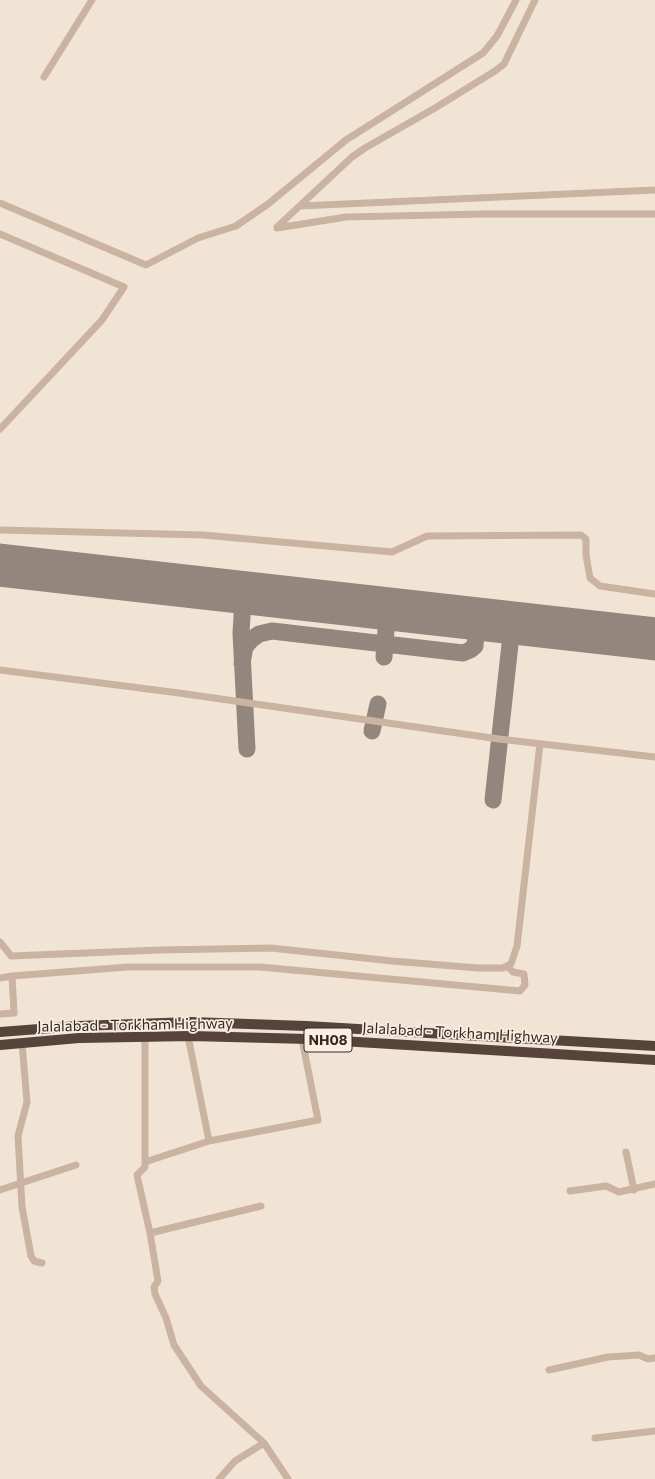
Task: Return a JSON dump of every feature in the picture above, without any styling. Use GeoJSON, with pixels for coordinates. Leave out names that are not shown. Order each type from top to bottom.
{"type":"FeatureCollection","features":[{"type":"Feature","properties":{"kind":"highway","name":"Jalalabad - Torkham Highway"},"geometry":{"type":"LineString","coordinates":[[0,1032],[78,1026],[191,1022],[306,1026],[655,1046]]}},
{"type":"Feature","properties":{"kind":"highway","name":"Jalalabad - Torkham Highway"},"geometry":{"type":"LineString","coordinates":[[0,1045],[79,1038],[188,1036],[302,1039],[655,1060]]}},
{"type":"Feature","properties":{"kind":"street"},"geometry":{"type":"LineString","coordinates":[[44,77],[92,0]]}},
{"type":"Feature","properties":{"kind":"street"},"geometry":{"type":"LineString","coordinates":[[0,203],[146,265],[198,238],[236,226],[268,204],[346,140],[483,53],[497,36],[516,0]]}},
{"type":"Feature","properties":{"kind":"street"},"geometry":{"type":"LineString","coordinates":[[536,0],[504,64],[435,108],[352,157],[277,228],[346,217],[483,214],[655,214]]}},
{"type":"Feature","properties":{"kind":"street"},"geometry":{"type":"LineString","coordinates":[[300,206],[655,190]]}},
{"type":"Feature","properties":{"kind":"street"},"geometry":{"type":"LineString","coordinates":[[0,234],[124,287],[102,320],[0,429]]}},
{"type":"Feature","properties":{"kind":"street"},"geometry":{"type":"LineString","coordinates":[[0,530],[203,535],[392,552],[427,536],[581,535],[586,539],[586,555],[590,578],[600,586],[655,594]]}},
{"type":"Feature","properties":{"kind":"street"},"geometry":{"type":"LineString","coordinates":[[0,670],[179,693],[499,739],[655,757]]}},
{"type":"Feature","properties":{"kind":"street"},"geometry":{"type":"LineString","coordinates":[[0,942],[11,956],[159,950],[271,948],[392,961],[478,968],[503,968],[511,964],[517,946],[540,744]]}},
{"type":"Feature","properties":{"kind":"street"},"geometry":{"type":"LineString","coordinates":[[0,978],[128,968],[260,967],[520,991],[525,985],[524,974],[513,972],[507,966]]}},
{"type":"Feature","properties":{"kind":"street"},"geometry":{"type":"LineString","coordinates":[[0,1014],[14,1013],[12,976]]}},
{"type":"Feature","properties":{"kind":"street"},"geometry":{"type":"LineString","coordinates":[[188,1036],[209,1141]]}},
{"type":"Feature","properties":{"kind":"street"},"geometry":{"type":"LineString","coordinates":[[146,1037],[145,1167],[137,1175],[150,1234],[158,1281],[154,1287],[155,1294],[166,1318],[174,1345],[201,1386],[264,1443],[288,1479]]}},
{"type":"Feature","properties":{"kind":"street"},"geometry":{"type":"LineString","coordinates":[[145,1162],[209,1141],[318,1120],[302,1039]]}},
{"type":"Feature","properties":{"kind":"street"},"geometry":{"type":"LineString","coordinates":[[22,1043],[27,1102],[18,1136],[22,1207],[31,1256],[34,1261],[42,1263]]}},
{"type":"Feature","properties":{"kind":"street"},"geometry":{"type":"LineString","coordinates":[[626,1152],[634,1190]]}},
{"type":"Feature","properties":{"kind":"street"},"geometry":{"type":"LineString","coordinates":[[0,1190],[76,1165]]}},
{"type":"Feature","properties":{"kind":"street"},"geometry":{"type":"LineString","coordinates":[[570,1191],[606,1186],[619,1192],[634,1190],[655,1184]]}},
{"type":"Feature","properties":{"kind":"street"},"geometry":{"type":"LineString","coordinates":[[150,1234],[261,1206]]}},
{"type":"Feature","properties":{"kind":"street"},"geometry":{"type":"LineString","coordinates":[[549,1370],[608,1357],[639,1355],[648,1358],[655,1358]]}},
{"type":"Feature","properties":{"kind":"street"},"geometry":{"type":"LineString","coordinates":[[595,1438],[655,1431]]}},
{"type":"Feature","properties":{"kind":"street"},"geometry":{"type":"LineString","coordinates":[[219,1479],[235,1462],[264,1443]]}},
{"type":"Feature","properties":{"kind":"taxiway"},"geometry":{"type":"LineString","coordinates":[[229,590],[239,596],[242,603]]}},
{"type":"Feature","properties":{"kind":"taxiway"},"geometry":{"type":"LineString","coordinates":[[247,749],[241,633],[243,600],[245,596],[251,593]]}},
{"type":"Feature","properties":{"kind":"taxiway"},"geometry":{"type":"LineString","coordinates":[[371,607],[381,609],[387,616]]}},
{"type":"Feature","properties":{"kind":"taxiway"},"geometry":{"type":"LineString","coordinates":[[384,657],[387,616],[397,609]]}},
{"type":"Feature","properties":{"kind":"taxiway"},"geometry":{"type":"LineString","coordinates":[[242,663],[245,647],[252,639],[259,634],[272,631],[463,653],[475,646],[477,619]]}},
{"type":"Feature","properties":{"kind":"taxiway"},"geometry":{"type":"LineString","coordinates":[[497,620],[508,625],[511,629],[511,635]]}},
{"type":"Feature","properties":{"kind":"taxiway"},"geometry":{"type":"LineString","coordinates":[[493,800],[511,635],[516,627],[529,624]]}},
{"type":"Feature","properties":{"kind":"taxiway"},"geometry":{"type":"LineString","coordinates":[[372,731],[378,704]]}},
{"type":"Feature","properties":{"kind":"runway"},"geometry":{"type":"LineString","coordinates":[[0,565],[655,639]]}}]}
